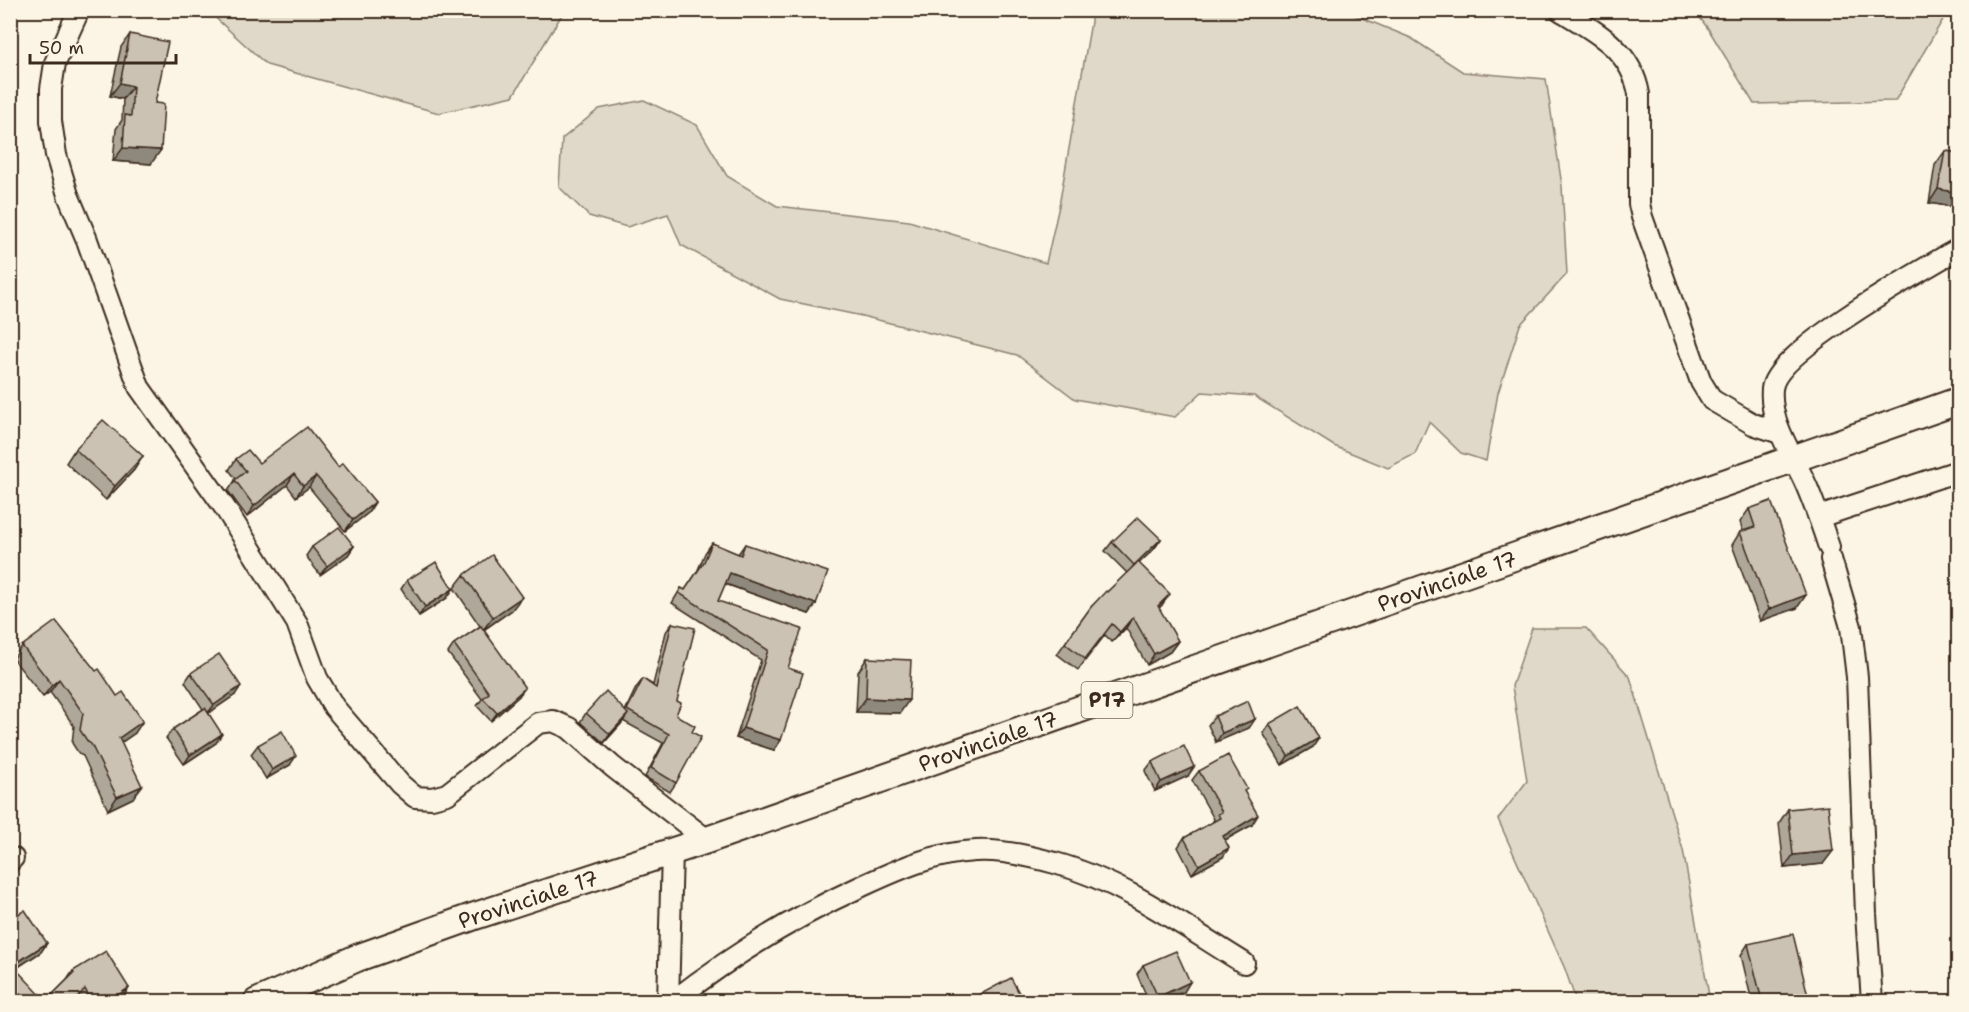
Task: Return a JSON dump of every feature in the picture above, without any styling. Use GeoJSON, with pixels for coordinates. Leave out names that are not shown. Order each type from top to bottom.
{"type":"FeatureCollection","features":[{"type":"Feature","properties":{"kind":"main road","name":"Provinciale 17"},"geometry":{"type":"LineString","coordinates":[[256,1002],[357,958],[472,917],[707,840],[1959,401]]}},
{"type":"Feature","properties":{"kind":"street"},"geometry":{"type":"LineString","coordinates":[[80,10],[55,63],[51,89],[51,121],[56,155],[68,195],[87,240],[140,387],[225,508],[297,623],[317,678],[334,707],[400,784],[415,797],[432,798],[447,794],[537,723],[553,721],[569,728],[613,767],[707,840]]}},
{"type":"Feature","properties":{"kind":"street"},"geometry":{"type":"LineString","coordinates":[[1560,10],[1588,27],[1622,55],[1631,67],[1639,94],[1639,204],[1701,381],[1712,400],[1753,424],[1780,433]]}},
{"type":"Feature","properties":{"kind":"street"},"geometry":{"type":"LineString","coordinates":[[1872,1002],[1855,650],[1851,627],[1818,517],[1794,459],[1780,433],[1773,405],[1772,387],[1781,370],[1804,347],[1851,315],[1959,249]]}},
{"type":"Feature","properties":{"kind":"street"},"geometry":{"type":"LineString","coordinates":[[1818,517],[1959,471]]}},
{"type":"Feature","properties":{"kind":"street"},"geometry":{"type":"LineString","coordinates":[[670,1002],[748,946],[828,902],[923,860],[977,850],[1008,853],[1057,864],[1094,877],[1141,901],[1244,963]]}},
{"type":"Feature","properties":{"kind":"street"},"geometry":{"type":"LineString","coordinates":[[670,1002],[672,851]]}},
{"type":"Feature","properties":{"kind":"shaded area"},"geometry":{"type":"Polygon","coordinates":[[[208,11],[564,11],[513,96],[439,113],[267,65],[208,11]]]}},
{"type":"Feature","properties":{"kind":"shaded area"},"geometry":{"type":"Polygon","coordinates":[[[1091,11],[1345,11],[1411,38],[1463,72],[1546,79],[1562,186],[1567,274],[1520,325],[1498,393],[1486,461],[1461,453],[1429,422],[1415,454],[1388,468],[1334,446],[1254,396],[1202,392],[1175,417],[1075,399],[1017,355],[862,316],[780,299],[681,245],[668,214],[627,227],[589,216],[559,187],[562,139],[599,109],[644,100],[697,125],[727,176],[777,206],[909,221],[1046,263],[1059,206],[1091,11]]]}},
{"type":"Feature","properties":{"kind":"shaded area"},"geometry":{"type":"Polygon","coordinates":[[[1695,11],[1948,11],[1895,101],[1754,104],[1695,11]]]}},
{"type":"Feature","properties":{"kind":"shaded area"},"geometry":{"type":"Polygon","coordinates":[[[1532,628],[1586,628],[1630,677],[1683,850],[1710,1001],[1576,1001],[1565,969],[1498,819],[1527,781],[1512,686],[1532,628]]]}},
{"type":"Feature","properties":{"kind":"building"},"geometry":{"type":"Polygon","coordinates":[[[130,34],[168,42],[155,103],[164,104],[161,150],[123,148],[125,115],[131,116],[133,86],[120,83],[130,34]]]}},
{"type":"Feature","properties":{"kind":"building"},"geometry":{"type":"Polygon","coordinates":[[[1945,151],[1959,153],[1959,193],[1938,189],[1945,151]]]}},
{"type":"Feature","properties":{"kind":"building"},"geometry":{"type":"Polygon","coordinates":[[[103,420],[143,456],[115,486],[75,449],[103,420]]]}},
{"type":"Feature","properties":{"kind":"building"},"geometry":{"type":"Polygon","coordinates":[[[307,427],[338,467],[343,463],[375,502],[353,520],[316,476],[303,486],[294,474],[254,506],[235,480],[246,471],[236,459],[248,450],[259,463],[307,427]]]}},
{"type":"Feature","properties":{"kind":"building"},"geometry":{"type":"Polygon","coordinates":[[[1771,501],[1806,595],[1769,609],[1740,532],[1755,527],[1749,509],[1771,501]]]}},
{"type":"Feature","properties":{"kind":"building"},"geometry":{"type":"Polygon","coordinates":[[[1138,517],[1161,539],[1134,565],[1112,542],[1138,517]]]}},
{"type":"Feature","properties":{"kind":"building"},"geometry":{"type":"Polygon","coordinates":[[[339,527],[354,546],[327,566],[312,547],[339,527]]]}},
{"type":"Feature","properties":{"kind":"building"},"geometry":{"type":"Polygon","coordinates":[[[712,543],[741,555],[745,544],[828,572],[816,604],[730,573],[718,601],[802,629],[788,668],[803,673],[781,740],[743,728],[768,650],[679,593],[681,588],[685,590],[704,562],[712,543]]]}},
{"type":"Feature","properties":{"kind":"building"},"geometry":{"type":"Polygon","coordinates":[[[492,555],[522,597],[493,617],[464,575],[492,555]]]}},
{"type":"Feature","properties":{"kind":"building"},"geometry":{"type":"Polygon","coordinates":[[[436,562],[453,589],[425,607],[407,580],[436,562]]]}},
{"type":"Feature","properties":{"kind":"building"},"geometry":{"type":"Polygon","coordinates":[[[1138,562],[1170,594],[1158,606],[1178,641],[1154,654],[1133,617],[1120,632],[1112,624],[1085,659],[1065,643],[1091,607],[1138,562]]]}},
{"type":"Feature","properties":{"kind":"building"},"geometry":{"type":"Polygon","coordinates":[[[56,621],[96,671],[99,669],[117,696],[123,692],[143,721],[119,738],[142,786],[117,797],[91,744],[80,730],[83,713],[59,679],[52,685],[22,646],[56,621]]]}},
{"type":"Feature","properties":{"kind":"building"},"geometry":{"type":"Polygon","coordinates":[[[672,623],[695,628],[677,701],[681,703],[676,715],[695,726],[692,732],[701,737],[676,783],[651,768],[669,734],[627,710],[643,679],[656,688],[672,623]]]}},
{"type":"Feature","properties":{"kind":"building"},"geometry":{"type":"Polygon","coordinates":[[[481,626],[525,688],[497,713],[483,698],[489,693],[454,644],[481,626]]]}},
{"type":"Feature","properties":{"kind":"building"},"geometry":{"type":"Polygon","coordinates":[[[219,654],[241,686],[214,705],[191,673],[219,654]]]}},
{"type":"Feature","properties":{"kind":"building"},"geometry":{"type":"Polygon","coordinates":[[[867,658],[911,660],[909,700],[866,698],[867,658]]]}},
{"type":"Feature","properties":{"kind":"building"},"geometry":{"type":"Polygon","coordinates":[[[606,691],[628,714],[610,734],[586,713],[606,691]]]}},
{"type":"Feature","properties":{"kind":"building"},"geometry":{"type":"Polygon","coordinates":[[[1248,701],[1255,719],[1222,733],[1215,716],[1248,701]]]}},
{"type":"Feature","properties":{"kind":"building"},"geometry":{"type":"Polygon","coordinates":[[[1300,706],[1319,738],[1288,756],[1269,724],[1300,706]]]}},
{"type":"Feature","properties":{"kind":"building"},"geometry":{"type":"Polygon","coordinates":[[[205,708],[222,734],[190,755],[173,729],[205,708]]]}},
{"type":"Feature","properties":{"kind":"building"},"geometry":{"type":"Polygon","coordinates":[[[282,731],[296,756],[272,770],[258,745],[282,731]]]}},
{"type":"Feature","properties":{"kind":"building"},"geometry":{"type":"Polygon","coordinates":[[[1184,746],[1194,767],[1161,782],[1152,762],[1184,746]]]}},
{"type":"Feature","properties":{"kind":"building"},"geometry":{"type":"Polygon","coordinates":[[[1228,755],[1258,815],[1223,836],[1229,848],[1199,865],[1184,838],[1220,818],[1218,814],[1222,812],[1199,771],[1228,755]]]}},
{"type":"Feature","properties":{"kind":"building"},"geometry":{"type":"Polygon","coordinates":[[[1828,805],[1833,851],[1793,855],[1788,809],[1828,805]]]}},
{"type":"Feature","properties":{"kind":"building"},"geometry":{"type":"Polygon","coordinates":[[[25,910],[47,943],[18,962],[10,950],[10,919],[25,910]]]}},
{"type":"Feature","properties":{"kind":"building"},"geometry":{"type":"Polygon","coordinates":[[[1793,934],[1808,996],[1819,994],[1820,1002],[1782,1002],[1781,997],[1762,1001],[1748,944],[1793,934]]]}},
{"type":"Feature","properties":{"kind":"building"},"geometry":{"type":"Polygon","coordinates":[[[106,951],[129,988],[107,1002],[92,1002],[85,989],[73,1002],[10,1002],[10,974],[16,969],[46,1001],[74,973],[73,971],[106,951]]]}},
{"type":"Feature","properties":{"kind":"building"},"geometry":{"type":"Polygon","coordinates":[[[1176,951],[1190,982],[1158,997],[1143,965],[1176,951]]]}},
{"type":"Feature","properties":{"kind":"building"},"geometry":{"type":"Polygon","coordinates":[[[1011,978],[1024,1002],[983,1002],[979,995],[1011,978]]]}},
{"type":"Feature","properties":{"kind":"building"},"geometry":{"type":"Polygon","coordinates":[[[725,997],[740,1002],[724,1002],[725,997]]]}}]}
